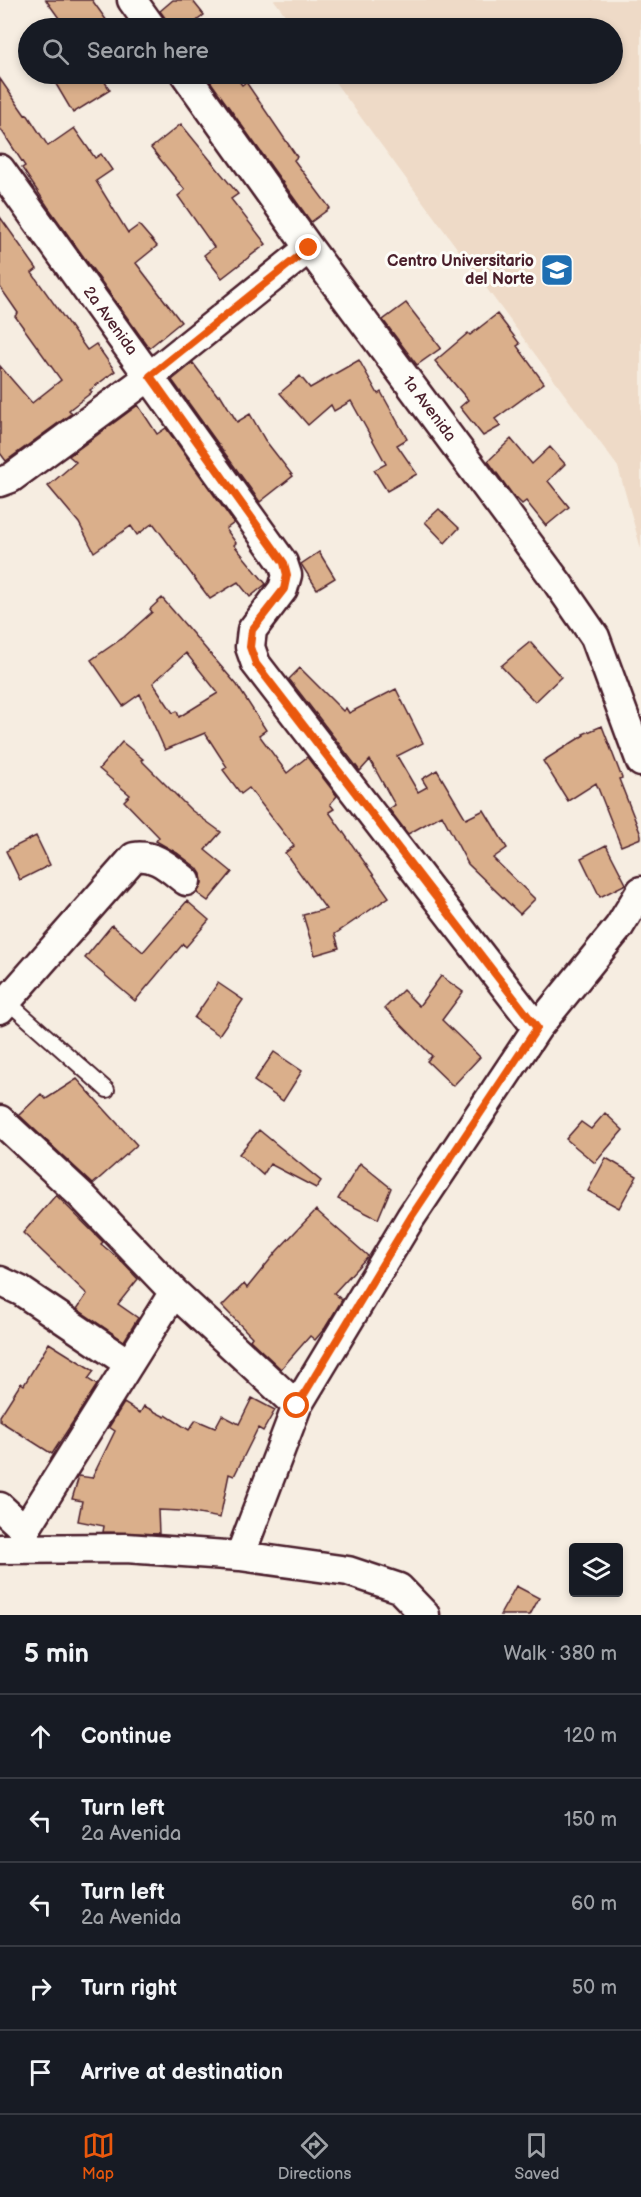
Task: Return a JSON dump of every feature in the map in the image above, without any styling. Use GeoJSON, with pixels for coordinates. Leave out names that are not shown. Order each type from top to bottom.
{"type":"FeatureCollection","features":[{"type":"Feature","properties":{"kind":"street"},"geometry":{"type":"LineString","coordinates":[[132,0],[145,18]]}},
{"type":"Feature","properties":{"kind":"street","name":"1a Avenida"},"geometry":{"type":"LineString","coordinates":[[192,84],[309,248],[557,582],[595,637],[641,762]]}},
{"type":"Feature","properties":{"kind":"street","name":"2a Avenida"},"geometry":{"type":"LineString","coordinates":[[0,169],[284,563],[287,575],[284,589],[252,630],[250,647],[256,664],[537,1028]]}},
{"type":"Feature","properties":{"kind":"street"},"geometry":{"type":"LineString","coordinates":[[0,482],[11,478],[150,376],[309,248]]}},
{"type":"Feature","properties":{"kind":"street"},"geometry":{"type":"LineString","coordinates":[[4,1005],[134,857],[145,855],[157,859],[186,881]]}},
{"type":"Feature","properties":{"kind":"street"},"geometry":{"type":"LineString","coordinates":[[240,1556],[297,1406],[411,1217],[537,1028],[619,927],[641,891]]}},
{"type":"Feature","properties":{"kind":"street"},"geometry":{"type":"LineString","coordinates":[[0,1120],[82,1196],[174,1292],[297,1406]]}},
{"type":"Feature","properties":{"kind":"street"},"geometry":{"type":"LineString","coordinates":[[0,1281],[21,1291],[128,1363]]}},
{"type":"Feature","properties":{"kind":"street"},"geometry":{"type":"LineString","coordinates":[[17,1542],[174,1292]]}},
{"type":"Feature","properties":{"kind":"street"},"geometry":{"type":"LineString","coordinates":[[0,1507],[17,1542]]}},
{"type":"Feature","properties":{"kind":"street"},"geometry":{"type":"LineString","coordinates":[[17,1542],[240,1556],[348,1571],[399,1588],[425,1615]]}},
{"type":"Feature","properties":{"kind":"lane"},"geometry":{"type":"LineString","coordinates":[[4,1005],[107,1090]]}},
{"type":"Feature","properties":{"kind":"shaded area","name":"Centro Universitario del Norte"},"geometry":{"type":"Polygon","coordinates":[[[274,0],[641,0],[641,549],[618,467],[336,84],[623,84],[623,18],[288,18],[274,0]]]}},
{"type":"Feature","properties":{"kind":"building"},"geometry":{"type":"Polygon","coordinates":[[[46,0],[92,0],[105,18],[59,18],[46,0]]]}},
{"type":"Feature","properties":{"kind":"building"},"geometry":{"type":"Polygon","coordinates":[[[173,0],[192,0],[204,15],[200,18],[165,18],[160,11],[173,0]]]}},
{"type":"Feature","properties":{"kind":"building"},"geometry":{"type":"Polygon","coordinates":[[[0,79],[48,146],[74,128],[95,158],[101,154],[112,170],[96,181],[128,233],[139,225],[157,246],[136,263],[181,322],[149,348],[22,168],[25,166],[0,128],[0,79]]]}},
{"type":"Feature","properties":{"kind":"building"},"geometry":{"type":"Polygon","coordinates":[[[56,84],[106,84],[110,90],[73,113],[56,84]]]}},
{"type":"Feature","properties":{"kind":"building"},"geometry":{"type":"Polygon","coordinates":[[[212,84],[247,84],[297,157],[294,160],[330,208],[311,222],[212,84]]]}},
{"type":"Feature","properties":{"kind":"building"},"geometry":{"type":"Polygon","coordinates":[[[181,124],[238,194],[231,199],[266,244],[222,278],[204,255],[214,247],[178,196],[185,190],[151,148],[181,124]]]}},
{"type":"Feature","properties":{"kind":"building"},"geometry":{"type":"Polygon","coordinates":[[[0,217],[37,269],[32,273],[87,350],[96,344],[115,371],[69,410],[72,413],[6,461],[0,453],[0,366],[32,403],[61,380],[15,316],[18,313],[0,287],[0,217]]]}},
{"type":"Feature","properties":{"kind":"building"},"geometry":{"type":"Polygon","coordinates":[[[406,303],[441,348],[417,365],[383,320],[406,303]]]}},
{"type":"Feature","properties":{"kind":"building"},"geometry":{"type":"Polygon","coordinates":[[[497,314],[520,344],[517,346],[544,383],[495,419],[501,426],[483,436],[460,407],[468,400],[435,361],[468,333],[470,335],[497,314]]]}},
{"type":"Feature","properties":{"kind":"building"},"geometry":{"type":"Polygon","coordinates":[[[359,360],[378,394],[381,392],[407,439],[397,445],[417,474],[387,491],[374,470],[386,464],[351,401],[334,411],[331,405],[308,425],[280,393],[300,376],[310,388],[359,360]]]}},
{"type":"Feature","properties":{"kind":"building"},"geometry":{"type":"Polygon","coordinates":[[[193,363],[218,396],[220,394],[237,422],[250,414],[265,440],[293,476],[260,502],[172,380],[193,363]]]}},
{"type":"Feature","properties":{"kind":"building"},"geometry":{"type":"Polygon","coordinates":[[[138,405],[157,434],[166,428],[234,523],[226,529],[236,543],[234,545],[266,584],[250,597],[238,582],[210,599],[153,523],[137,535],[131,526],[94,552],[79,523],[48,486],[76,462],[69,456],[138,405]]]}},
{"type":"Feature","properties":{"kind":"building"},"geometry":{"type":"Polygon","coordinates":[[[511,439],[532,464],[550,447],[565,464],[548,481],[569,507],[546,526],[526,501],[522,504],[512,494],[488,461],[511,439]]]}},
{"type":"Feature","properties":{"kind":"building"},"geometry":{"type":"Polygon","coordinates":[[[439,509],[459,528],[445,543],[425,522],[439,509]]]}},
{"type":"Feature","properties":{"kind":"building"},"geometry":{"type":"Polygon","coordinates":[[[319,552],[335,578],[317,589],[301,564],[319,552]]]}},
{"type":"Feature","properties":{"kind":"building"},"geometry":{"type":"Polygon","coordinates":[[[162,598],[237,685],[266,730],[259,735],[287,773],[307,757],[337,796],[330,804],[334,809],[329,812],[389,897],[335,934],[339,948],[315,955],[303,915],[326,909],[285,853],[294,846],[249,788],[241,794],[223,770],[227,767],[205,733],[165,750],[140,694],[123,706],[91,660],[124,637],[152,612],[150,609],[162,598]],[[186,653],[153,683],[173,713],[177,711],[179,717],[218,693],[186,653]]]}},
{"type":"Feature","properties":{"kind":"building"},"geometry":{"type":"Polygon","coordinates":[[[530,642],[561,677],[535,702],[501,666],[530,642]]]}},
{"type":"Feature","properties":{"kind":"building"},"geometry":{"type":"Polygon","coordinates":[[[300,668],[343,711],[346,708],[349,713],[396,689],[423,743],[397,756],[418,792],[427,787],[422,779],[437,770],[466,819],[484,810],[507,848],[493,858],[535,899],[520,914],[468,864],[442,815],[408,834],[389,809],[395,805],[370,760],[360,771],[289,679],[300,668]]]}},
{"type":"Feature","properties":{"kind":"building"},"geometry":{"type":"Polygon","coordinates":[[[602,726],[622,778],[619,779],[641,835],[641,838],[621,846],[596,783],[568,801],[543,761],[583,734],[602,726]]]}},
{"type":"Feature","properties":{"kind":"building"},"geometry":{"type":"Polygon","coordinates":[[[122,742],[143,759],[141,760],[191,810],[221,832],[205,850],[232,872],[208,901],[197,893],[202,883],[201,874],[197,868],[156,841],[159,837],[124,801],[130,795],[99,769],[122,742]]]}},
{"type":"Feature","properties":{"kind":"building"},"geometry":{"type":"Polygon","coordinates":[[[36,836],[50,865],[20,880],[6,851],[36,836]]]}},
{"type":"Feature","properties":{"kind":"building"},"geometry":{"type":"Polygon","coordinates":[[[606,845],[626,884],[600,897],[581,858],[606,845]]]}},
{"type":"Feature","properties":{"kind":"building"},"geometry":{"type":"Polygon","coordinates":[[[187,901],[209,920],[186,947],[183,944],[135,1001],[85,958],[112,925],[143,952],[187,901]]]}},
{"type":"Feature","properties":{"kind":"building"},"geometry":{"type":"Polygon","coordinates":[[[441,976],[463,992],[442,1020],[480,1057],[453,1086],[427,1061],[432,1056],[385,1008],[403,990],[419,1006],[441,976]]]}},
{"type":"Feature","properties":{"kind":"building"},"geometry":{"type":"Polygon","coordinates":[[[218,983],[243,1000],[219,1035],[194,1018],[218,983]]]}},
{"type":"Feature","properties":{"kind":"building"},"geometry":{"type":"Polygon","coordinates":[[[274,1052],[302,1071],[283,1101],[254,1081],[274,1052]]]}},
{"type":"Feature","properties":{"kind":"building"},"geometry":{"type":"Polygon","coordinates":[[[77,1079],[137,1145],[93,1184],[19,1115],[41,1094],[46,1099],[77,1079]]]}},
{"type":"Feature","properties":{"kind":"building"},"geometry":{"type":"Polygon","coordinates":[[[605,1113],[623,1130],[595,1163],[566,1139],[581,1122],[591,1129],[605,1113]]]}},
{"type":"Feature","properties":{"kind":"building"},"geometry":{"type":"Polygon","coordinates":[[[259,1130],[321,1181],[316,1188],[270,1164],[263,1175],[239,1154],[259,1130]]]}},
{"type":"Feature","properties":{"kind":"building"},"geometry":{"type":"Polygon","coordinates":[[[606,1158],[637,1176],[619,1208],[588,1191],[606,1158]]]}},
{"type":"Feature","properties":{"kind":"building"},"geometry":{"type":"Polygon","coordinates":[[[360,1163],[391,1188],[378,1219],[338,1199],[360,1163]]]}},
{"type":"Feature","properties":{"kind":"building"},"geometry":{"type":"Polygon","coordinates":[[[56,1195],[103,1242],[101,1244],[138,1279],[118,1304],[138,1318],[124,1341],[77,1309],[87,1294],[23,1233],[56,1195]]]}},
{"type":"Feature","properties":{"kind":"building"},"geometry":{"type":"Polygon","coordinates":[[[316,1210],[368,1256],[334,1293],[342,1300],[325,1328],[315,1340],[310,1336],[281,1369],[250,1340],[252,1337],[222,1306],[244,1284],[247,1288],[277,1251],[316,1210]]]}},
{"type":"Feature","properties":{"kind":"building"},"geometry":{"type":"Polygon","coordinates":[[[49,1343],[94,1371],[88,1379],[97,1385],[52,1454],[0,1421],[0,1416],[21,1383],[24,1385],[49,1343]]]}},
{"type":"Feature","properties":{"kind":"building"},"geometry":{"type":"Polygon","coordinates":[[[252,1398],[275,1410],[263,1431],[258,1428],[234,1476],[229,1474],[220,1518],[182,1511],[158,1510],[159,1534],[103,1532],[104,1526],[78,1521],[82,1501],[72,1499],[79,1476],[92,1478],[115,1431],[109,1427],[124,1403],[140,1413],[144,1406],[165,1417],[166,1415],[189,1430],[196,1420],[215,1428],[222,1415],[239,1424],[252,1398]]]}},
{"type":"Feature","properties":{"kind":"building"},"geometry":{"type":"Polygon","coordinates":[[[516,1586],[539,1598],[530,1615],[500,1615],[516,1586]]]}},
{"type":"Feature","properties":{"kind":"place","name":"Centro Universitario del Norte"},"geometry":{"type":"Point","coordinates":[557,270]}},
{"type":"Feature","properties":{"kind":"route"},"geometry":{"type":"LineString","coordinates":[[297,1406],[411,1217],[537,1028],[256,664],[250,647],[252,630],[284,589],[287,575],[284,563],[150,376],[309,248]]}}]}
